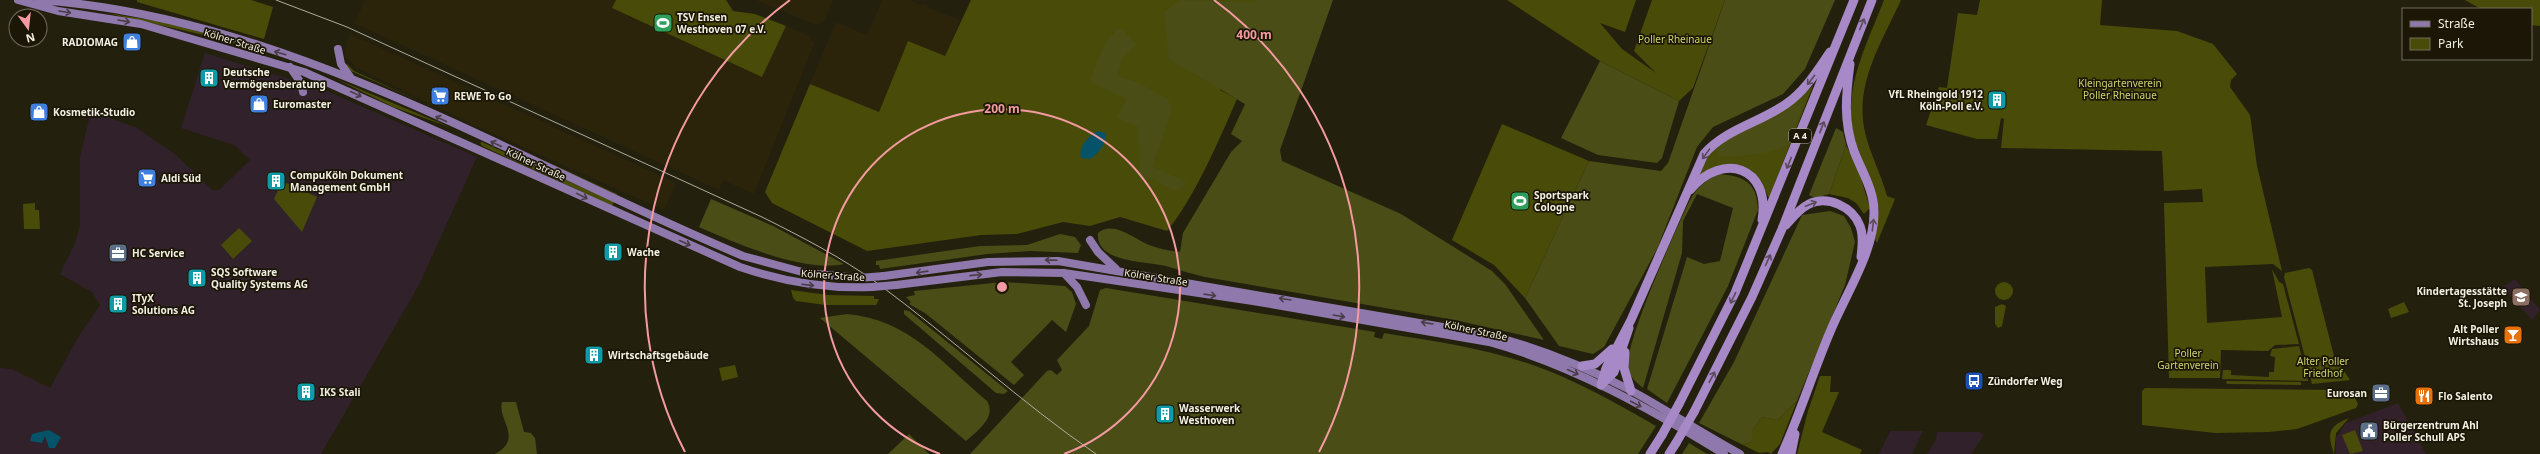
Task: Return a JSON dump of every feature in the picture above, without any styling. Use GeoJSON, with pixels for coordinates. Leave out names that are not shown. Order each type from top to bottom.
{"type":"FeatureCollection","features":[{"type":"Feature","properties":{"kind":"highway","name":"A 4"},"geometry":{"type":"LineString","coordinates":[[1650,454],[1679,404],[1728,307],[1760,236],[1854,0]]}},
{"type":"Feature","properties":{"kind":"highway","name":"A 4"},"geometry":{"type":"LineString","coordinates":[[1669,454],[1694,412],[1745,310],[1782,229],[1872,0]]}},
{"type":"Feature","properties":{"kind":"highway"},"geometry":{"type":"LineString","coordinates":[[1604,380],[1614,372],[1622,342],[1631,320],[1704,154],[1715,143],[1786,104],[1802,91],[1840,36]]}},
{"type":"Feature","properties":{"kind":"highway"},"geometry":{"type":"LineString","coordinates":[[1791,449],[1796,422],[1830,331],[1870,240],[1874,208],[1871,190],[1854,150],[1846,119],[1845,101],[1853,49]]}},
{"type":"Feature","properties":{"kind":"highway"},"geometry":{"type":"LineString","coordinates":[[1686,194],[1705,174],[1716,169],[1728,168],[1750,175],[1756,182],[1764,198],[1760,236]]}},
{"type":"Feature","properties":{"kind":"highway"},"geometry":{"type":"LineString","coordinates":[[1782,229],[1799,210],[1810,204],[1823,201],[1838,203],[1848,209],[1860,227],[1861,262]]}},
{"type":"Feature","properties":{"kind":"highway"},"geometry":{"type":"LineString","coordinates":[[1582,366],[1599,362],[1622,342]]}},
{"type":"Feature","properties":{"kind":"highway"},"geometry":{"type":"LineString","coordinates":[[1622,342],[1624,368],[1631,391]]}},
{"type":"Feature","properties":{"kind":"highway"},"geometry":{"type":"LineString","coordinates":[[1776,454],[1791,449]]}},
{"type":"Feature","properties":{"kind":"highway"},"geometry":{"type":"LineString","coordinates":[[1782,454],[1791,449]]}},
{"type":"Feature","properties":{"kind":"main road","name":"Kölner Straße"},"geometry":{"type":"LineString","coordinates":[[18,0],[58,11],[141,24],[290,67],[320,78],[465,142],[608,209],[740,267],[771,278],[804,285],[872,288],[1002,272],[1064,273],[1253,301],[1489,342],[1518,350],[1631,391],[1740,454]]}},
{"type":"Feature","properties":{"kind":"main road","name":"Kölner Straße"},"geometry":{"type":"LineString","coordinates":[[38,0],[145,14],[272,50],[352,79],[743,256],[806,273],[858,278],[1013,260],[1058,261],[1116,269],[1489,335],[1548,352],[1582,366],[1676,426],[1724,454]]}},
{"type":"Feature","properties":{"kind":"main road"},"geometry":{"type":"LineString","coordinates":[[338,49],[341,64],[352,79]]}},
{"type":"Feature","properties":{"kind":"main road"},"geometry":{"type":"LineString","coordinates":[[290,67],[300,80],[303,92]]}},
{"type":"Feature","properties":{"kind":"main road"},"geometry":{"type":"LineString","coordinates":[[465,142],[470,132]]}},
{"type":"Feature","properties":{"kind":"main road"},"geometry":{"type":"LineString","coordinates":[[1090,240],[1098,252],[1116,269]]}},
{"type":"Feature","properties":{"kind":"main road"},"geometry":{"type":"LineString","coordinates":[[1064,273],[1077,287],[1086,305]]}},
{"type":"Feature","properties":{"kind":"shaded area"},"geometry":{"type":"Polygon","coordinates":[[[365,0],[616,0],[612,8],[762,77],[786,26],[809,36],[814,44],[754,194],[723,180],[719,190],[354,23],[365,0]]]}},
{"type":"Feature","properties":{"kind":"shaded area"},"geometry":{"type":"Polygon","coordinates":[[[756,0],[833,0],[824,21],[816,25],[756,0]]]}},
{"type":"Feature","properties":{"kind":"shaded area"},"geometry":{"type":"Polygon","coordinates":[[[882,0],[911,0],[919,5],[927,4],[928,8],[960,20],[945,56],[908,41],[879,112],[810,84],[836,22],[867,35],[882,0]]]}},
{"type":"Feature","properties":{"kind":"shaded area"},"geometry":{"type":"Polygon","coordinates":[[[350,34],[676,183],[664,210],[476,126],[357,68],[345,57],[346,43],[350,34]]]}},
{"type":"Feature","properties":{"kind":"shaded area"},"geometry":{"type":"Polygon","coordinates":[[[205,53],[322,89],[477,157],[419,285],[321,454],[0,454],[0,368],[12,369],[50,388],[80,334],[100,305],[92,292],[60,274],[75,243],[80,225],[80,157],[91,111],[137,128],[176,155],[212,190],[219,190],[250,160],[234,145],[181,128],[205,53]]]}},
{"type":"Feature","properties":{"kind":"shaded area","name":"Kindertagesstätte St. Joseph"},"geometry":{"type":"Polygon","coordinates":[[[2515,279],[2540,310],[2532,320],[2503,287],[2515,279]]]}},
{"type":"Feature","properties":{"kind":"shaded area"},"geometry":{"type":"Polygon","coordinates":[[[2398,403],[2426,454],[2336,454],[2336,438],[2346,423],[2398,403]]]}},
{"type":"Feature","properties":{"kind":"shaded area"},"geometry":{"type":"Polygon","coordinates":[[[1890,431],[1923,431],[1912,454],[1879,454],[1890,431]]]}},
{"type":"Feature","properties":{"kind":"shaded area"},"geometry":{"type":"Polygon","coordinates":[[[1937,432],[1979,432],[1984,435],[1971,454],[1927,454],[1936,439],[1937,432]]]}},
{"type":"Feature","properties":{"kind":"green space"},"geometry":{"type":"Polygon","coordinates":[[[137,0],[251,0],[273,7],[264,39],[137,2],[137,0]]]}},
{"type":"Feature","properties":{"kind":"green space"},"geometry":{"type":"Polygon","coordinates":[[[616,0],[726,0],[733,11],[755,14],[786,26],[762,77],[612,8],[616,0]]]}},
{"type":"Feature","properties":{"kind":"green space"},"geometry":{"type":"Polygon","coordinates":[[[971,0],[1278,0],[1220,90],[1237,99],[1197,185],[1177,218],[1167,231],[1120,217],[1090,226],[1063,222],[1017,234],[981,235],[867,251],[772,203],[765,192],[810,84],[879,112],[908,41],[945,56],[971,0]]]}},
{"type":"Feature","properties":{"kind":"green space"},"geometry":{"type":"Polygon","coordinates":[[[1179,0],[1252,2],[1256,0],[1333,0],[1280,150],[1282,161],[1401,214],[1492,271],[1505,284],[1544,340],[1455,320],[1205,277],[1166,266],[1123,259],[1105,250],[1099,243],[1098,233],[1104,229],[1111,228],[1125,232],[1155,247],[1180,252],[1183,233],[1231,152],[1242,141],[1231,134],[1245,104],[1169,59],[1164,12],[1179,0]]]}},
{"type":"Feature","properties":{"kind":"green space","name":"Poller Rheinaue"},"geometry":{"type":"Polygon","coordinates":[[[1507,0],[1636,0],[1625,32],[1600,23],[1622,49],[1656,73],[1634,51],[1652,0],[1725,0],[1693,88],[1679,101],[1600,61],[1507,0]]]}},
{"type":"Feature","properties":{"kind":"green space"},"geometry":{"type":"Polygon","coordinates":[[[1725,0],[1835,0],[1805,69],[1783,94],[1713,127],[1697,147],[1657,249],[1604,347],[1593,354],[1559,346],[1525,298],[1589,161],[1661,171],[1668,163],[1725,0]]]}},
{"type":"Feature","properties":{"kind":"green space"},"geometry":{"type":"Polygon","coordinates":[[[1884,0],[1901,0],[1878,48],[1863,97],[1863,114],[1867,140],[1887,196],[1895,199],[1877,243],[1875,239],[1879,210],[1875,192],[1854,136],[1851,118],[1851,101],[1858,66],[1884,0]]]}},
{"type":"Feature","properties":{"kind":"green space"},"geometry":{"type":"Polygon","coordinates":[[[1980,0],[2102,0],[2100,25],[2177,31],[2213,44],[2237,74],[2231,80],[2230,87],[2250,115],[2257,166],[2282,271],[2273,264],[2205,267],[2207,323],[2282,317],[2272,269],[2279,282],[2283,284],[2299,344],[2275,345],[2268,351],[2221,350],[2220,378],[2169,378],[2164,203],[2203,202],[2202,189],[2164,191],[2162,151],[2001,148],[2004,119],[2001,118],[1997,139],[1977,139],[1926,125],[1939,87],[1947,88],[1958,13],[1977,15],[1980,0]]]}},
{"type":"Feature","properties":{"kind":"green space"},"geometry":{"type":"Polygon","coordinates":[[[2465,0],[2540,0],[2540,26],[2532,25],[2532,8],[2479,8],[2465,0]]]}},
{"type":"Feature","properties":{"kind":"green space"},"geometry":{"type":"Polygon","coordinates":[[[106,13],[171,23],[289,59],[208,36],[106,13]]]}},
{"type":"Feature","properties":{"kind":"green space"},"geometry":{"type":"Polygon","coordinates":[[[1118,29],[1125,31],[1136,45],[1122,59],[1117,76],[1137,82],[1168,99],[1172,109],[1152,167],[1185,181],[1185,186],[1174,191],[1152,178],[1140,180],[1138,127],[1117,118],[1127,99],[1090,82],[1104,46],[1112,34],[1118,29]]]}},
{"type":"Feature","properties":{"kind":"green space"},"geometry":{"type":"Polygon","coordinates":[[[1600,61],[1679,101],[1662,158],[1657,163],[1598,155],[1561,138],[1600,61]]]}},
{"type":"Feature","properties":{"kind":"green space"},"geometry":{"type":"Polygon","coordinates":[[[347,64],[354,71],[417,100],[351,71],[345,65],[347,64]]]}},
{"type":"Feature","properties":{"kind":"green space"},"geometry":{"type":"Polygon","coordinates":[[[336,79],[452,128],[393,107],[336,79]]]}},
{"type":"Feature","properties":{"kind":"green space"},"geometry":{"type":"Polygon","coordinates":[[[1813,86],[1769,198],[1759,179],[1730,164],[1723,165],[1696,180],[1713,149],[1729,138],[1790,103],[1813,86]]]}},
{"type":"Feature","properties":{"kind":"green space"},"geometry":{"type":"Polygon","coordinates":[[[1803,99],[1803,105],[1786,146],[1744,156],[1720,156],[1716,150],[1729,138],[1780,115],[1803,99]]]}},
{"type":"Feature","properties":{"kind":"green space","name":"Sportspark Cologne"},"geometry":{"type":"Polygon","coordinates":[[[1502,124],[1589,161],[1525,298],[1494,265],[1452,240],[1502,124]]]}},
{"type":"Feature","properties":{"kind":"green space"},"geometry":{"type":"Polygon","coordinates":[[[1836,128],[1843,132],[1846,145],[1829,194],[1815,198],[1809,195],[1836,128]]]}},
{"type":"Feature","properties":{"kind":"green space"},"geometry":{"type":"Polygon","coordinates":[[[484,133],[617,194],[617,195],[484,133]]]}},
{"type":"Feature","properties":{"kind":"green space"},"geometry":{"type":"Polygon","coordinates":[[[482,142],[614,202],[612,206],[482,146],[480,143],[482,142]]]}},
{"type":"Feature","properties":{"kind":"green space"},"geometry":{"type":"Polygon","coordinates":[[[1846,145],[1858,169],[1870,208],[1864,214],[1856,203],[1848,198],[1829,194],[1846,145]]]}},
{"type":"Feature","properties":{"kind":"green space"},"geometry":{"type":"Polygon","coordinates":[[[1719,174],[1743,179],[1748,183],[1755,193],[1758,210],[1728,286],[1667,403],[1647,389],[1687,257],[1704,264],[1720,261],[1733,208],[1697,194],[1683,221],[1682,253],[1643,388],[1630,375],[1628,369],[1629,356],[1642,313],[1652,287],[1689,202],[1701,185],[1719,174]]]}},
{"type":"Feature","properties":{"kind":"green space"},"geometry":{"type":"Polygon","coordinates":[[[282,181],[317,197],[302,232],[274,199],[282,181]]]}},
{"type":"Feature","properties":{"kind":"green space"},"geometry":{"type":"Polygon","coordinates":[[[711,199],[773,226],[844,264],[828,266],[810,264],[770,255],[731,241],[699,227],[711,199]]]}},
{"type":"Feature","properties":{"kind":"green space"},"geometry":{"type":"Polygon","coordinates":[[[35,203],[35,210],[39,210],[40,229],[24,229],[23,204],[35,203]]]}},
{"type":"Feature","properties":{"kind":"green space"},"geometry":{"type":"Polygon","coordinates":[[[1830,211],[1844,216],[1851,228],[1855,242],[1845,285],[1797,401],[1778,420],[1762,417],[1752,431],[1752,442],[1743,445],[1699,423],[1734,362],[1802,215],[1830,211]]]}},
{"type":"Feature","properties":{"kind":"green space"},"geometry":{"type":"Polygon","coordinates":[[[239,228],[252,241],[233,259],[221,245],[239,228]]]}},
{"type":"Feature","properties":{"kind":"green space"},"geometry":{"type":"Polygon","coordinates":[[[1060,234],[1075,237],[1081,245],[1078,253],[1030,251],[987,254],[880,269],[879,265],[876,265],[876,261],[980,246],[1027,245],[1060,234]]]}},
{"type":"Feature","properties":{"kind":"green space","name":"Alter Poller Friedhof"},"geometry":{"type":"Polygon","coordinates":[[[2309,268],[2312,270],[2334,356],[2350,380],[2312,384],[2284,277],[2285,273],[2309,268]]]}},
{"type":"Feature","properties":{"kind":"green space"},"geometry":{"type":"Polygon","coordinates":[[[1003,282],[1065,286],[1072,292],[1076,304],[1066,332],[1052,320],[1011,362],[1024,375],[1014,385],[925,313],[909,304],[911,302],[906,297],[915,295],[914,291],[1003,282]]]}},
{"type":"Feature","properties":{"kind":"green space"},"geometry":{"type":"Polygon","coordinates":[[[2000,282],[2008,282],[2013,287],[2011,298],[2008,300],[2000,300],[1995,295],[1995,287],[2000,282]]]}},
{"type":"Feature","properties":{"kind":"green space"},"geometry":{"type":"Polygon","coordinates":[[[1106,288],[1375,332],[1374,337],[1382,339],[1384,333],[1458,346],[1512,358],[1579,384],[1656,426],[1638,454],[970,454],[1047,371],[1051,370],[1057,375],[1062,370],[1057,360],[1089,326],[1100,290],[1106,288]]]}},
{"type":"Feature","properties":{"kind":"green space"},"geometry":{"type":"Polygon","coordinates":[[[791,290],[828,295],[874,296],[874,299],[879,299],[876,305],[826,305],[796,301],[793,298],[791,290]]]}},
{"type":"Feature","properties":{"kind":"green space"},"geometry":{"type":"Polygon","coordinates":[[[2404,302],[2409,312],[2391,318],[2388,309],[2404,302]]]}},
{"type":"Feature","properties":{"kind":"green space"},"geometry":{"type":"Polygon","coordinates":[[[2002,304],[2006,306],[2002,326],[1998,328],[1995,324],[1995,307],[2002,304]]]}},
{"type":"Feature","properties":{"kind":"green space"},"geometry":{"type":"Polygon","coordinates":[[[904,310],[909,311],[1008,391],[1004,394],[996,393],[904,314],[904,310]]]}},
{"type":"Feature","properties":{"kind":"green space"},"geometry":{"type":"Polygon","coordinates":[[[847,314],[869,318],[889,324],[924,346],[987,401],[989,407],[988,418],[966,441],[820,318],[847,314]]]}},
{"type":"Feature","properties":{"kind":"green space"},"geometry":{"type":"Polygon","coordinates":[[[2299,346],[2308,381],[2222,379],[2223,370],[2231,370],[2231,375],[2269,377],[2269,372],[2274,372],[2275,357],[2270,356],[2272,349],[2299,346]]]}},
{"type":"Feature","properties":{"kind":"green space"},"geometry":{"type":"Polygon","coordinates":[[[735,365],[738,377],[722,381],[719,368],[735,365]]]}},
{"type":"Feature","properties":{"kind":"green space"},"geometry":{"type":"Polygon","coordinates":[[[1820,376],[1831,376],[1830,392],[1839,392],[1822,432],[1862,450],[1860,454],[1797,454],[1808,411],[1820,376]]]}},
{"type":"Feature","properties":{"kind":"green space"},"geometry":{"type":"Polygon","coordinates":[[[2226,382],[2301,382],[2301,385],[2227,384],[2226,382]]]}},
{"type":"Feature","properties":{"kind":"green space"},"geometry":{"type":"Polygon","coordinates":[[[2145,388],[2343,390],[2353,394],[2358,404],[2356,408],[2297,429],[2269,432],[2215,433],[2142,425],[2142,391],[2145,388]]]}},
{"type":"Feature","properties":{"kind":"green space"},"geometry":{"type":"Polygon","coordinates":[[[1797,401],[1780,444],[1771,454],[1768,452],[1759,453],[1743,445],[1752,442],[1752,431],[1762,417],[1778,420],[1797,401]]]}},
{"type":"Feature","properties":{"kind":"green space"},"geometry":{"type":"Polygon","coordinates":[[[502,402],[516,402],[524,432],[531,433],[535,438],[537,454],[495,454],[508,442],[509,435],[501,409],[502,402]]]}},
{"type":"Feature","properties":{"kind":"green space"},"geometry":{"type":"Polygon","coordinates":[[[2349,418],[2336,433],[2334,454],[2330,441],[2331,432],[2337,424],[2349,418]]]}},
{"type":"Feature","properties":{"kind":"green space"},"geometry":{"type":"Polygon","coordinates":[[[2355,430],[2363,451],[2350,454],[2342,435],[2355,430]]]}},
{"type":"Feature","properties":{"kind":"green space"},"geometry":{"type":"Polygon","coordinates":[[[909,434],[929,454],[888,454],[909,434]]]}},
{"type":"Feature","properties":{"kind":"green space"},"geometry":{"type":"Polygon","coordinates":[[[1689,443],[1707,454],[1682,454],[1689,443]]]}},
{"type":"Feature","properties":{"kind":"water"},"geometry":{"type":"Polygon","coordinates":[[[1098,131],[1105,133],[1106,137],[1102,148],[1090,159],[1081,158],[1080,154],[1082,146],[1098,131]]]}},
{"type":"Feature","properties":{"kind":"water"},"geometry":{"type":"Polygon","coordinates":[[[49,430],[61,437],[55,448],[49,448],[45,436],[42,443],[30,441],[32,434],[49,430]]]}},
{"type":"Feature","properties":{"kind":"tram line"},"geometry":{"type":"LineString","coordinates":[[276,0],[347,27],[762,217],[821,248],[877,283],[1013,392],[1096,454]]}},
{"type":"Feature","properties":{"kind":"place","name":"TSV Ensen Westhoven 07 e.V."},"geometry":{"type":"Point","coordinates":[663,23]}},
{"type":"Feature","properties":{"kind":"place","name":"RADIOMAG"},"geometry":{"type":"Point","coordinates":[132,42]}},
{"type":"Feature","properties":{"kind":"place","name":"Deutsche Vermögensberatung"},"geometry":{"type":"Point","coordinates":[209,78]}},
{"type":"Feature","properties":{"kind":"place","name":"REWE To Go"},"geometry":{"type":"Point","coordinates":[440,96]}},
{"type":"Feature","properties":{"kind":"place","name":"VfL Rheingold 1912 Köln-Poll e.V."},"geometry":{"type":"Point","coordinates":[1997,100]}},
{"type":"Feature","properties":{"kind":"place","name":"Euromaster"},"geometry":{"type":"Point","coordinates":[259,104]}},
{"type":"Feature","properties":{"kind":"place","name":"Kosmetik-Studio"},"geometry":{"type":"Point","coordinates":[39,112]}},
{"type":"Feature","properties":{"kind":"place","name":"Aldi Süd"},"geometry":{"type":"Point","coordinates":[147,178]}},
{"type":"Feature","properties":{"kind":"place","name":"CompuKöln Dokument Management GmbH"},"geometry":{"type":"Point","coordinates":[276,181]}},
{"type":"Feature","properties":{"kind":"place","name":"Sportspark Cologne"},"geometry":{"type":"Point","coordinates":[1520,201]}},
{"type":"Feature","properties":{"kind":"place","name":"Wache"},"geometry":{"type":"Point","coordinates":[613,252]}},
{"type":"Feature","properties":{"kind":"place","name":"HC Service"},"geometry":{"type":"Point","coordinates":[118,253]}},
{"type":"Feature","properties":{"kind":"place","name":"SQS Software Quality Systems AG"},"geometry":{"type":"Point","coordinates":[197,278]}},
{"type":"Feature","properties":{"kind":"place","name":"Kindertagesstätte St. Joseph"},"geometry":{"type":"Point","coordinates":[2521,297]}},
{"type":"Feature","properties":{"kind":"place","name":"ITyX Solutions AG"},"geometry":{"type":"Point","coordinates":[118,304]}},
{"type":"Feature","properties":{"kind":"place","name":"Alt Poller Wirtshaus"},"geometry":{"type":"Point","coordinates":[2513,335]}},
{"type":"Feature","properties":{"kind":"place","name":"Wirtschaftsgebäude"},"geometry":{"type":"Point","coordinates":[594,355]}},
{"type":"Feature","properties":{"kind":"place","name":"Zündorfer Weg"},"geometry":{"type":"Point","coordinates":[1974,381]}},
{"type":"Feature","properties":{"kind":"place","name":"IKS Stali"},"geometry":{"type":"Point","coordinates":[306,392]}},
{"type":"Feature","properties":{"kind":"place","name":"Eurosan"},"geometry":{"type":"Point","coordinates":[2381,393]}},
{"type":"Feature","properties":{"kind":"place","name":"Flo Salento"},"geometry":{"type":"Point","coordinates":[2424,396]}},
{"type":"Feature","properties":{"kind":"place","name":"Wasserwerk Westhoven"},"geometry":{"type":"Point","coordinates":[1165,414]}},
{"type":"Feature","properties":{"kind":"place","name":"Bürgerzentrum Ahl Poller Schull APS"},"geometry":{"type":"Point","coordinates":[2369,431]}},
{"type":"Feature","properties":{"kind":"park label","name":"Kleingartenverein Poller Rheinaue"},"geometry":{"type":"Point","coordinates":[2120,88]}},
{"type":"Feature","properties":{"kind":"park label","name":"Poller Gartenverein"},"geometry":{"type":"Point","coordinates":[2188,358]}}]}
